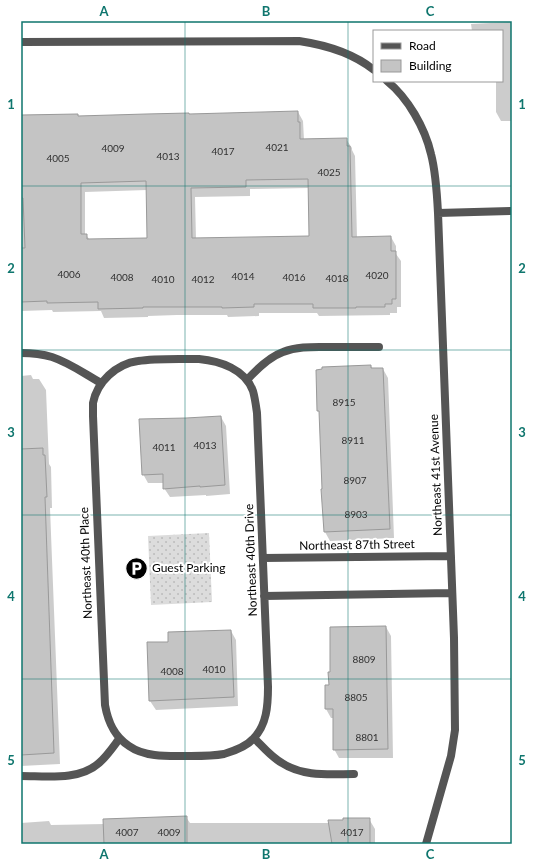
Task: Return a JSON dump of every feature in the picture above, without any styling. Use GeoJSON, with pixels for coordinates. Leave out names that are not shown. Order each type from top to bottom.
{"type":"FeatureCollection","features":[{"type":"Feature","properties":{"kind":"street"},"geometry":{"type":"LineString","coordinates":[[21,42],[299,41],[342,52],[365,62],[373,69]]}},
{"type":"Feature","properties":{"kind":"street","name":"Northeast 41st Avenue"},"geometry":{"type":"LineString","coordinates":[[388,82],[411,107],[423,129],[431,154],[436,180],[438,213],[454,645],[455,730],[451,756],[426,844]]}},
{"type":"Feature","properties":{"kind":"street"},"geometry":{"type":"LineString","coordinates":[[438,213],[512,211]]}},
{"type":"Feature","properties":{"kind":"street"},"geometry":{"type":"LineString","coordinates":[[21,353],[51,356],[65,362],[101,383],[113,371],[126,364],[137,361],[210,360],[230,367],[246,380],[260,366],[274,356],[294,348],[379,347]]}},
{"type":"Feature","properties":{"kind":"street","name":"Northeast 40th Drive"},"geometry":{"type":"LineString","coordinates":[[246,380],[252,390],[257,413],[268,700],[262,725],[254,738]]}},
{"type":"Feature","properties":{"kind":"street","name":"Northeast 40th Place"},"geometry":{"type":"LineString","coordinates":[[101,383],[93,403],[93,416],[104,693],[107,717],[111,728],[119,739]]}},
{"type":"Feature","properties":{"kind":"street","name":"Northeast 87th Street"},"geometry":{"type":"LineString","coordinates":[[263,558],[451,556]]}},
{"type":"Feature","properties":{"kind":"street"},"geometry":{"type":"LineString","coordinates":[[264,596],[452,593]]}},
{"type":"Feature","properties":{"kind":"street"},"geometry":{"type":"LineString","coordinates":[[21,776],[64,776],[77,774],[88,770],[102,760],[119,739],[135,750],[154,755],[210,756],[224,754],[235,750],[254,738],[281,763],[294,769],[310,773],[354,774]]}},
{"type":"Feature","properties":{"kind":"shaded area"},"geometry":{"type":"Polygon","coordinates":[[[209,533],[212,602],[151,605],[148,536],[209,533]]]}},
{"type":"Feature","properties":{"kind":"building"},"geometry":{"type":"Polygon","coordinates":[[[298,111],[298,122],[300,122],[300,139],[347,138],[347,146],[350,146],[352,237],[391,236],[391,251],[396,251],[396,299],[392,299],[392,304],[385,304],[385,307],[356,308],[313,308],[313,304],[254,304],[254,307],[143,307],[98,309],[98,302],[21,302],[21,248],[25,248],[23,198],[21,198],[21,115],[78,114],[78,116],[298,111]],[[308,179],[246,180],[246,187],[191,188],[192,238],[309,236],[308,179]],[[146,181],[81,183],[81,234],[87,234],[87,239],[147,238],[146,181]]]}},
{"type":"Feature","properties":{"kind":"building"},"geometry":{"type":"Polygon","coordinates":[[[371,365],[371,368],[383,368],[390,529],[324,532],[316,370],[322,369],[322,367],[371,365]]]}},
{"type":"Feature","properties":{"kind":"building"},"geometry":{"type":"Polygon","coordinates":[[[221,416],[225,485],[163,489],[163,474],[142,475],[139,419],[221,416]]]}},
{"type":"Feature","properties":{"kind":"building"},"geometry":{"type":"Polygon","coordinates":[[[43,448],[43,455],[45,455],[47,497],[45,497],[54,753],[21,755],[21,449],[43,448]]]}},
{"type":"Feature","properties":{"kind":"building"},"geometry":{"type":"Polygon","coordinates":[[[386,626],[388,749],[333,750],[333,709],[325,709],[325,685],[329,685],[328,672],[330,672],[330,627],[386,626]]]}},
{"type":"Feature","properties":{"kind":"building"},"geometry":{"type":"Polygon","coordinates":[[[231,630],[234,697],[149,701],[147,642],[168,642],[168,632],[231,630]]]}},
{"type":"Feature","properties":{"kind":"building"},"geometry":{"type":"Polygon","coordinates":[[[187,816],[187,844],[104,844],[103,819],[187,816]]]}},
{"type":"Feature","properties":{"kind":"building"},"geometry":{"type":"Polygon","coordinates":[[[343,818],[370,818],[370,844],[332,844],[328,820],[343,820],[343,818]]]}},
{"type":"Feature","properties":{"kind":"place","name":"Guest Parking"},"geometry":{"type":"Point","coordinates":[137,568]}}]}
